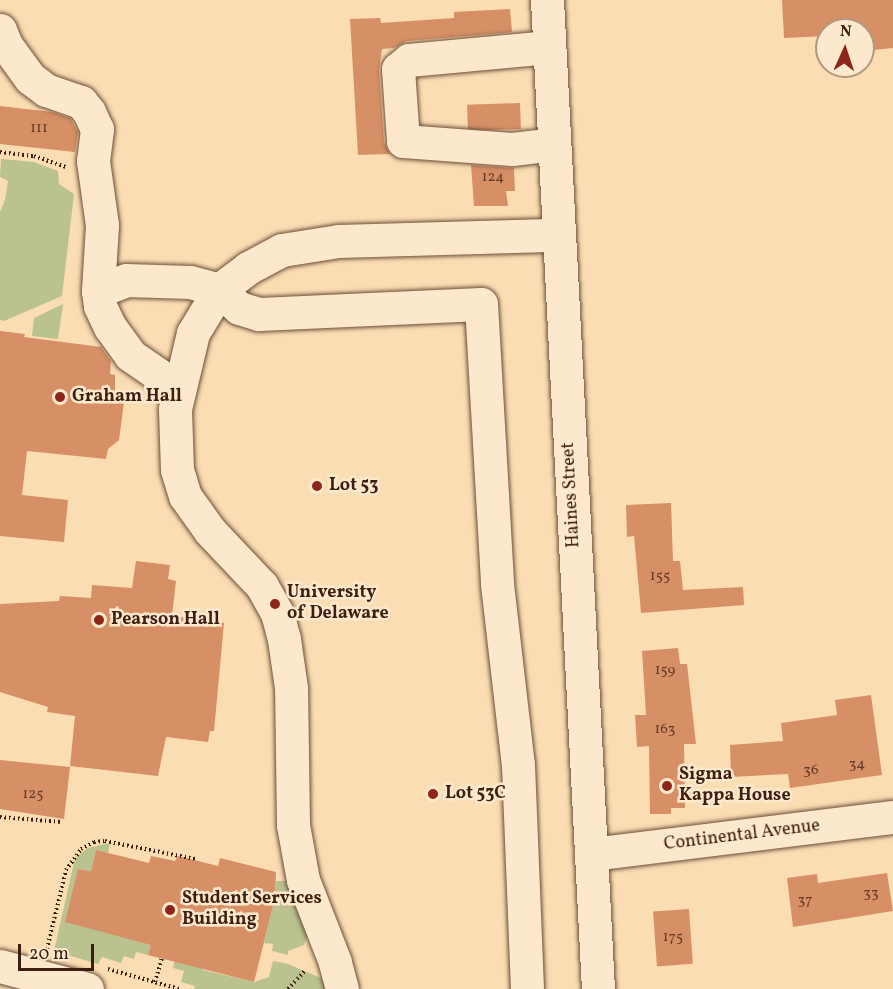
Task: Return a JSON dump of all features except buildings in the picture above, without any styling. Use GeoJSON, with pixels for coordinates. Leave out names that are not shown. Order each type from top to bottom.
{"type":"FeatureCollection","features":[{"type":"Feature","properties":{"kind":"street","name":"Haines Street"},"geometry":{"type":"LineString","coordinates":[[547,0],[598,989]]}},
{"type":"Feature","properties":{"kind":"street"},"geometry":{"type":"LineString","coordinates":[[0,30],[6,45],[30,78],[46,90],[81,102],[89,112],[97,129],[93,161],[102,225],[98,291],[100,306],[110,327],[129,355],[178,388]]}},
{"type":"Feature","properties":{"kind":"street"},"geometry":{"type":"LineString","coordinates":[[549,47],[409,60],[398,69],[403,141],[512,148],[554,144]]}},
{"type":"Feature","properties":{"kind":"street"},"geometry":{"type":"LineString","coordinates":[[342,989],[303,880],[294,825],[293,720],[284,639],[277,613],[262,586],[210,531],[185,496],[177,470],[174,444],[178,388],[193,333],[219,290],[248,268],[282,250],[338,241],[558,235]]}},
{"type":"Feature","properties":{"kind":"street"},"geometry":{"type":"LineString","coordinates":[[98,291],[126,280],[190,282],[219,290],[239,308],[259,314],[481,304],[497,584],[518,765],[527,989]]}},
{"type":"Feature","properties":{"kind":"street","name":"Continental Avenue"},"geometry":{"type":"LineString","coordinates":[[591,854],[893,817]]}},
{"type":"Feature","properties":{"kind":"street"},"geometry":{"type":"LineString","coordinates":[[0,966],[94,978]]}},
{"type":"Feature","properties":{"kind":"path"},"geometry":{"type":"LineString","coordinates":[[0,152],[34,156],[74,169]]}},
{"type":"Feature","properties":{"kind":"path"},"geometry":{"type":"LineString","coordinates":[[0,818],[62,822]]}},
{"type":"Feature","properties":{"kind":"path"},"geometry":{"type":"LineString","coordinates":[[46,952],[66,870],[81,849],[105,841],[195,859]]}},
{"type":"Feature","properties":{"kind":"path"},"geometry":{"type":"LineString","coordinates":[[155,982],[162,958]]}},
{"type":"Feature","properties":{"kind":"path"},"geometry":{"type":"LineString","coordinates":[[94,978],[155,982],[179,989]]}},
{"type":"Feature","properties":{"kind":"green space"},"geometry":{"type":"Polygon","coordinates":[[[1,159],[34,162],[58,171],[59,184],[74,194],[62,296],[4,321],[0,320],[0,212],[5,200],[8,181],[0,177],[1,159]]]}},
{"type":"Feature","properties":{"kind":"green space"},"geometry":{"type":"Polygon","coordinates":[[[63,304],[58,339],[32,336],[34,318],[63,304]]]}},
{"type":"Feature","properties":{"kind":"green space"},"geometry":{"type":"Polygon","coordinates":[[[110,843],[108,853],[96,850],[91,871],[78,869],[151,945],[148,955],[136,952],[134,959],[124,956],[121,963],[102,957],[98,964],[54,951],[75,858],[88,848],[110,843]]]}},
{"type":"Feature","properties":{"kind":"green space"},"geometry":{"type":"Polygon","coordinates":[[[276,881],[289,881],[308,934],[304,945],[288,951],[288,955],[272,951],[273,944],[264,943],[275,898],[276,881]]]}},
{"type":"Feature","properties":{"kind":"green space"},"geometry":{"type":"Polygon","coordinates":[[[177,950],[205,958],[203,970],[254,982],[269,977],[273,961],[288,964],[321,978],[330,989],[194,989],[195,986],[181,982],[184,971],[173,968],[177,950]]]}},
{"type":"Feature","properties":{"kind":"place","name":"Graham Hall"},"geometry":{"type":"Point","coordinates":[60,397]}},
{"type":"Feature","properties":{"kind":"place","name":"Lot 53"},"geometry":{"type":"Point","coordinates":[317,486]}},
{"type":"Feature","properties":{"kind":"place","name":"University of Delaware"},"geometry":{"type":"Point","coordinates":[275,604]}},
{"type":"Feature","properties":{"kind":"place","name":"Pearson Hall"},"geometry":{"type":"Point","coordinates":[99,620]}},
{"type":"Feature","properties":{"kind":"place","name":"Sigma Kappa House"},"geometry":{"type":"Point","coordinates":[667,786]}},
{"type":"Feature","properties":{"kind":"place","name":"Lot 53C"},"geometry":{"type":"Point","coordinates":[433,794]}},
{"type":"Feature","properties":{"kind":"place","name":"Student Services Building"},"geometry":{"type":"Point","coordinates":[170,910]}}]}
